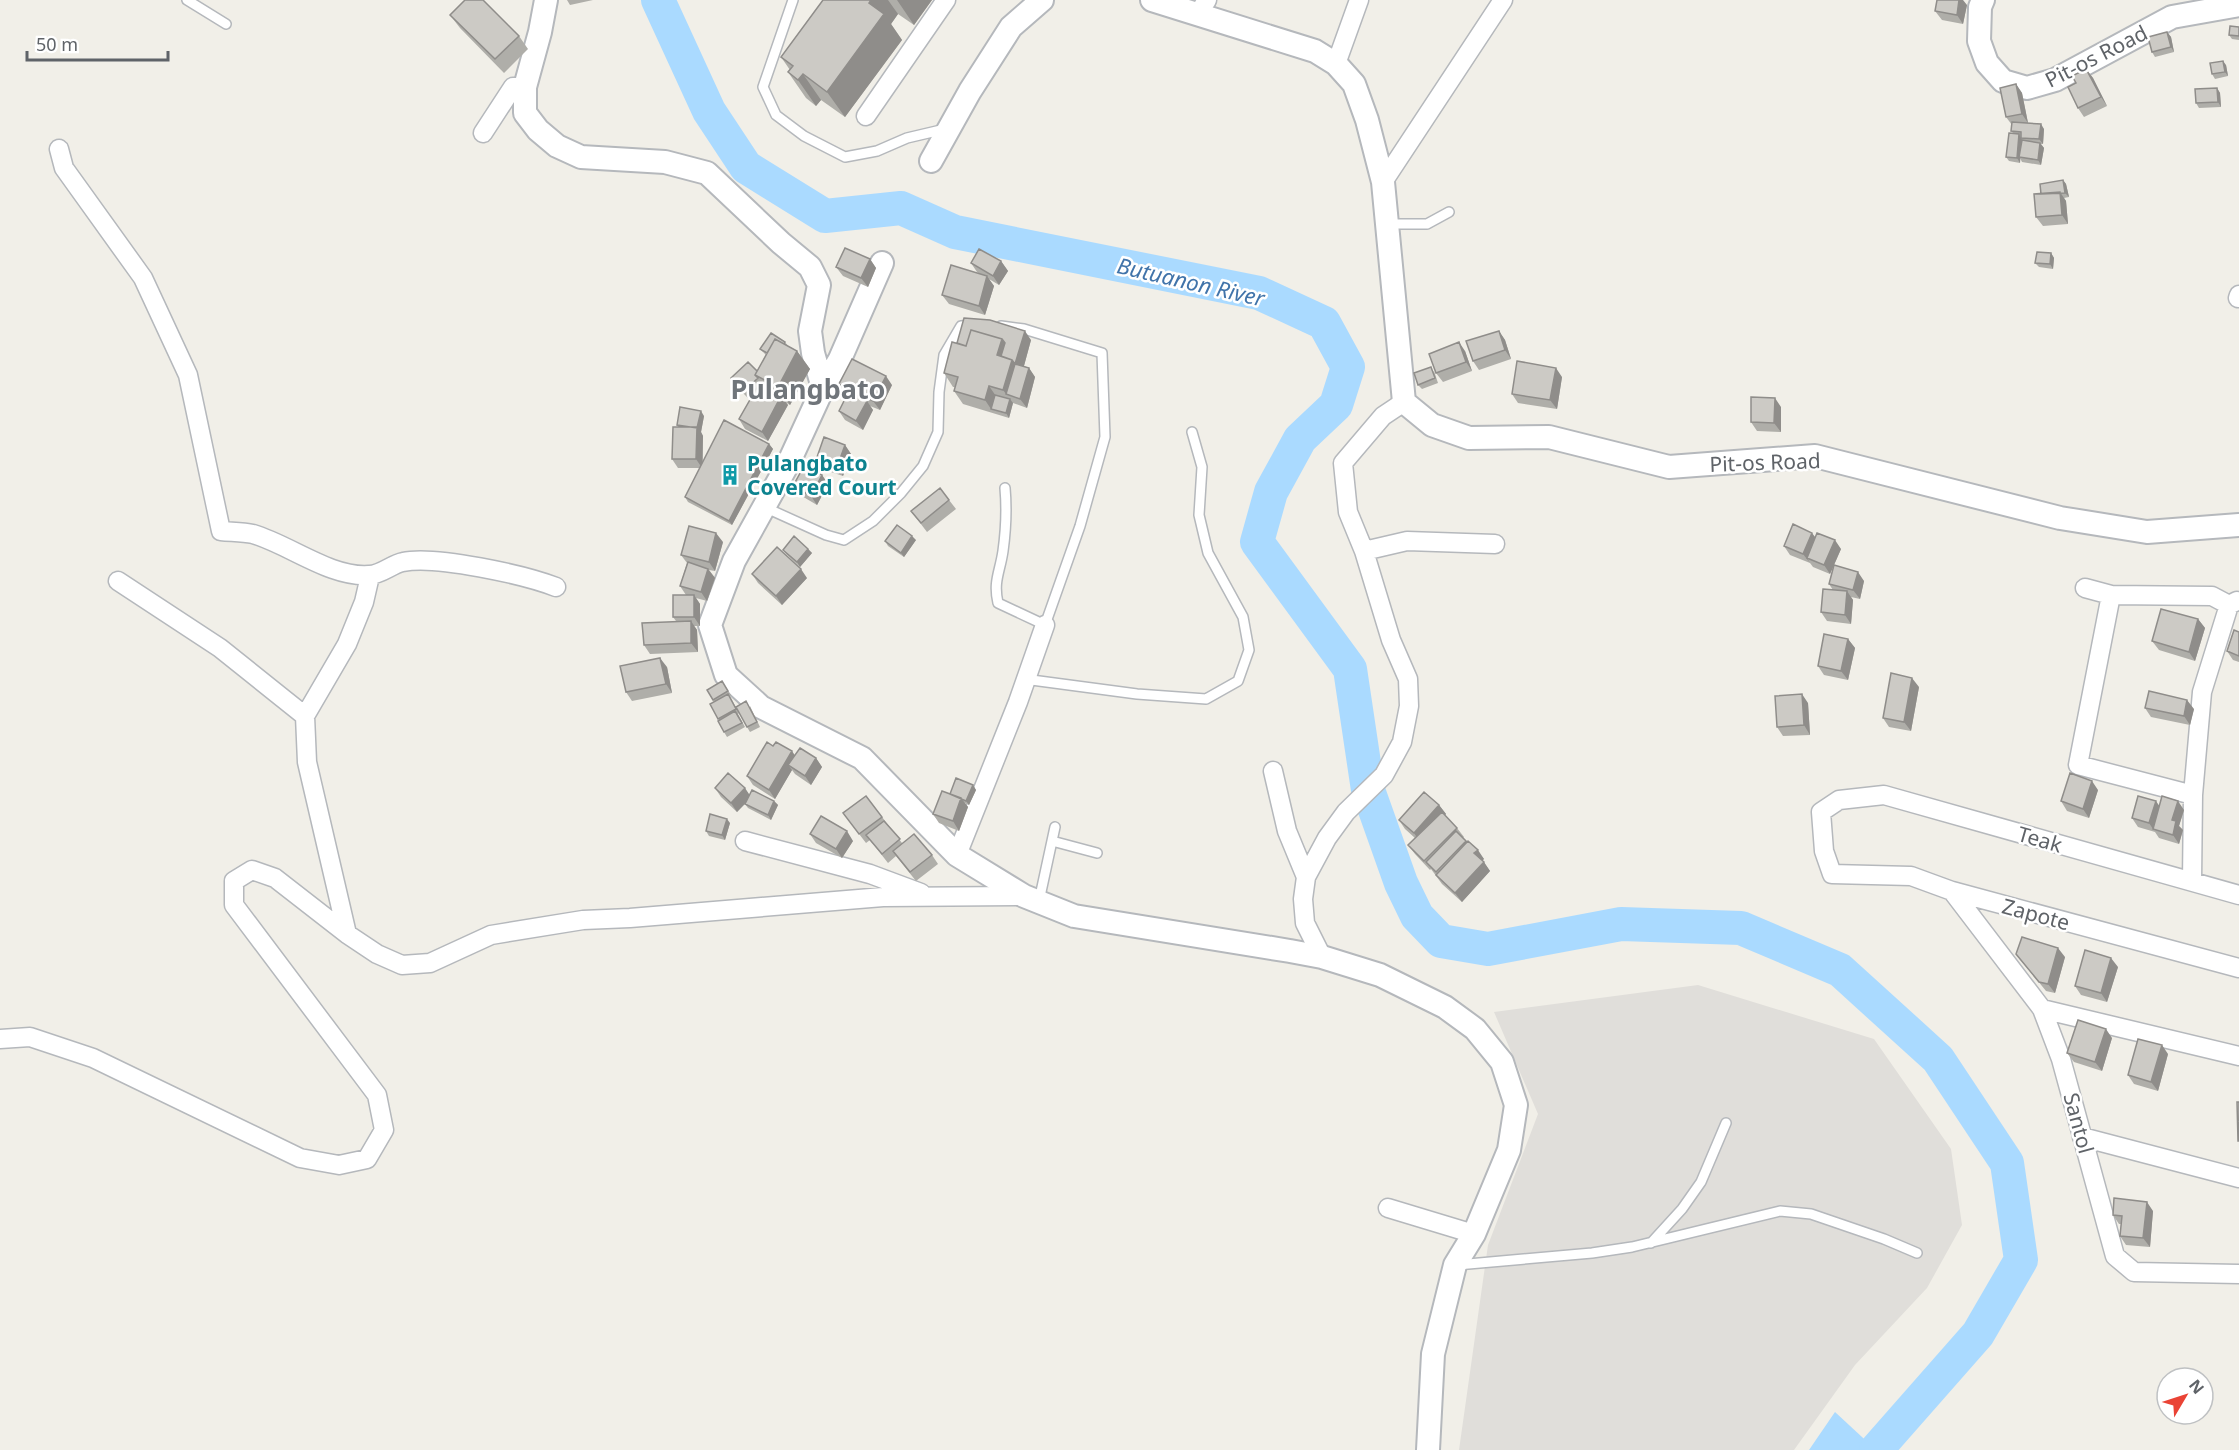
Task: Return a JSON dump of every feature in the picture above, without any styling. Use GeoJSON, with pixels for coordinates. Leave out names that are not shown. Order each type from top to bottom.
{"type":"FeatureCollection","features":[{"type":"Feature","properties":{"kind":"street"},"geometry":{"type":"LineString","coordinates":[[546,0],[525,87],[525,113],[538,130],[557,146],[581,157],[665,162],[707,173],[758,222],[810,267],[819,285],[810,331],[813,353],[823,388]]}},
{"type":"Feature","properties":{"kind":"street"},"geometry":{"type":"LineString","coordinates":[[866,116],[946,0]]}},
{"type":"Feature","properties":{"kind":"street"},"geometry":{"type":"LineString","coordinates":[[931,161],[952,120],[1011,27],[1042,0]]}},
{"type":"Feature","properties":{"kind":"street"},"geometry":{"type":"LineString","coordinates":[[1152,0],[1202,7],[1315,51],[1336,64],[1354,84],[1367,120],[1383,182],[1404,402],[1383,416],[1343,463],[1348,512],[1364,551],[1391,640],[1408,679],[1409,706],[1402,741],[1384,775],[1346,812],[1306,877],[1303,899],[1305,923],[1322,957]]}},
{"type":"Feature","properties":{"kind":"street"},"geometry":{"type":"LineString","coordinates":[[1336,64],[1359,0]]}},
{"type":"Feature","properties":{"kind":"street"},"geometry":{"type":"LineString","coordinates":[[1383,182],[1503,0]]}},
{"type":"Feature","properties":{"kind":"street","name":"Pit-os Road"},"geometry":{"type":"LineString","coordinates":[[1983,0],[1980,7],[1979,41],[1987,63],[2003,81],[2026,88],[2055,80],[2172,17],[2239,5]]}},
{"type":"Feature","properties":{"kind":"street"},"geometry":{"type":"LineString","coordinates":[[483,133],[513,87],[525,87]]}},
{"type":"Feature","properties":{"kind":"street"},"geometry":{"type":"LineString","coordinates":[[59,149],[64,168],[143,278],[188,375],[221,531],[251,534],[301,554],[330,569],[370,576],[404,562],[439,562],[534,579],[556,587]]}},
{"type":"Feature","properties":{"kind":"street"},"geometry":{"type":"LineString","coordinates":[[882,263],[840,359],[823,388],[789,462],[734,561],[710,625],[726,675],[761,707],[862,758],[957,855],[1031,900],[1074,916],[1322,957],[1380,975],[1445,1006],[1475,1029],[1502,1062],[1516,1105],[1509,1150],[1474,1234],[1455,1265],[1433,1354],[1428,1450]]}},
{"type":"Feature","properties":{"kind":"street","name":"Pit-os Road"},"geometry":{"type":"LineString","coordinates":[[1404,402],[1432,425],[1469,438],[1549,437],[1669,467],[1815,456],[2060,518],[2147,532],[2239,525]]}},
{"type":"Feature","properties":{"kind":"street"},"geometry":{"type":"LineString","coordinates":[[1364,551],[1407,541],[1495,544]]}},
{"type":"Feature","properties":{"kind":"street"},"geometry":{"type":"LineString","coordinates":[[347,934],[307,762],[305,716],[347,644],[364,602],[370,576]]}},
{"type":"Feature","properties":{"kind":"street"},"geometry":{"type":"LineString","coordinates":[[118,581],[220,648],[305,716]]}},
{"type":"Feature","properties":{"kind":"street"},"geometry":{"type":"LineString","coordinates":[[2085,588],[2111,595],[2212,596],[2234,603],[2202,692],[2193,795],[2192,881]]}},
{"type":"Feature","properties":{"kind":"street"},"geometry":{"type":"LineString","coordinates":[[2111,595],[2078,765],[2193,795]]}},
{"type":"Feature","properties":{"kind":"street"},"geometry":{"type":"LineString","coordinates":[[957,855],[1018,702],[1024,679],[1045,625]]}},
{"type":"Feature","properties":{"kind":"street"},"geometry":{"type":"LineString","coordinates":[[1273,771],[1287,831],[1306,877]]}},
{"type":"Feature","properties":{"kind":"street","name":"Teak"},"geometry":{"type":"LineString","coordinates":[[1832,874],[1824,851],[1821,812],[1839,800],[1884,795],[2239,895]]}},
{"type":"Feature","properties":{"kind":"street"},"geometry":{"type":"LineString","coordinates":[[745,841],[870,874],[928,897]]}},
{"type":"Feature","properties":{"kind":"street"},"geometry":{"type":"LineString","coordinates":[[0,1040],[30,1037],[93,1058],[300,1158],[339,1165],[367,1159],[384,1130],[377,1095],[234,904],[234,881],[252,870],[275,878],[347,934],[377,954],[402,965],[430,963],[491,935],[583,920],[882,897],[1031,900]]}},
{"type":"Feature","properties":{"kind":"street","name":"Zapote"},"geometry":{"type":"LineString","coordinates":[[1832,874],[1911,876],[1952,891],[2239,968]]}},
{"type":"Feature","properties":{"kind":"street","name":"Santol"},"geometry":{"type":"LineString","coordinates":[[1952,891],[2042,1009],[2061,1059],[2115,1256],[2134,1272],[2239,1274]]}},
{"type":"Feature","properties":{"kind":"street"},"geometry":{"type":"LineString","coordinates":[[2042,1009],[2239,1056]]}},
{"type":"Feature","properties":{"kind":"street"},"geometry":{"type":"LineString","coordinates":[[2082,1137],[2239,1178]]}},
{"type":"Feature","properties":{"kind":"street"},"geometry":{"type":"LineString","coordinates":[[1388,1208],[1474,1234]]}},
{"type":"Feature","properties":{"kind":"lane"},"geometry":{"type":"LineString","coordinates":[[187,0],[226,24]]}},
{"type":"Feature","properties":{"kind":"lane"},"geometry":{"type":"LineString","coordinates":[[794,0],[763,87],[776,114],[804,136],[845,157],[877,151],[907,138],[941,130],[952,120]]}},
{"type":"Feature","properties":{"kind":"lane"},"geometry":{"type":"LineString","coordinates":[[1387,224],[1427,224],[1449,212]]}},
{"type":"Feature","properties":{"kind":"lane"},"geometry":{"type":"LineString","coordinates":[[764,507],[826,535],[843,540],[873,521],[901,493],[923,466],[938,432],[939,392],[944,355],[961,326],[982,323]]}},
{"type":"Feature","properties":{"kind":"lane"},"geometry":{"type":"LineString","coordinates":[[992,325],[1024,329],[1102,353],[1105,436],[1080,526],[1045,625],[998,603],[994,587],[1003,552],[1007,517],[1005,488]]}},
{"type":"Feature","properties":{"kind":"lane"},"geometry":{"type":"LineString","coordinates":[[1024,679],[1137,694],[1206,699],[1238,681],[1249,650],[1243,617],[1208,553],[1199,515],[1202,467],[1192,432]]}},
{"type":"Feature","properties":{"kind":"lane"},"geometry":{"type":"LineString","coordinates":[[1031,900],[1055,827]]}},
{"type":"Feature","properties":{"kind":"lane"},"geometry":{"type":"LineString","coordinates":[[1052,841],[1097,853]]}},
{"type":"Feature","properties":{"kind":"lane"},"geometry":{"type":"LineString","coordinates":[[1651,1243],[1682,1209],[1701,1182],[1726,1123]]}},
{"type":"Feature","properties":{"kind":"lane"},"geometry":{"type":"LineString","coordinates":[[1455,1265],[1592,1253],[1651,1243],[1780,1210],[1811,1214],[1917,1253]]}},
{"type":"Feature","properties":{"kind":"shaded area"},"geometry":{"type":"Polygon","coordinates":[[[1698,985],[1874,1039],[1951,1149],[1962,1225],[1927,1288],[1855,1365],[1794,1450],[1459,1450],[1488,1245],[1538,1114],[1494,1012],[1698,985]]]}},
{"type":"Feature","properties":{"kind":"water"},"geometry":{"type":"Polygon","coordinates":[[[1835,1412],[1876,1450],[1809,1450],[1835,1412]]]}},
{"type":"Feature","properties":{"kind":"building"},"geometry":{"type":"Polygon","coordinates":[[[465,0],[483,0],[519,36],[495,59],[450,15],[465,0]]]}},
{"type":"Feature","properties":{"kind":"building"},"geometry":{"type":"Polygon","coordinates":[[[823,0],[871,0],[869,3],[884,14],[827,92],[803,74],[798,80],[788,72],[793,66],[781,57],[823,0]]]}},
{"type":"Feature","properties":{"kind":"building"},"geometry":{"type":"Polygon","coordinates":[[[1937,0],[1959,0],[1957,15],[1935,11],[1937,0]]]}},
{"type":"Feature","properties":{"kind":"building"},"geometry":{"type":"Polygon","coordinates":[[[2230,26],[2239,27],[2239,36],[2229,35],[2230,26]]]}},
{"type":"Feature","properties":{"kind":"building"},"geometry":{"type":"Polygon","coordinates":[[[2167,32],[2171,47],[2152,52],[2148,37],[2167,32]]]}},
{"type":"Feature","properties":{"kind":"building"},"geometry":{"type":"Polygon","coordinates":[[[2223,61],[2225,72],[2212,74],[2210,63],[2223,61]]]}},
{"type":"Feature","properties":{"kind":"building"},"geometry":{"type":"Polygon","coordinates":[[[2086,69],[2101,97],[2078,108],[2068,87],[2076,83],[2072,76],[2086,69]]]}},
{"type":"Feature","properties":{"kind":"building"},"geometry":{"type":"Polygon","coordinates":[[[2016,84],[2022,114],[2006,117],[2000,88],[2016,84]]]}},
{"type":"Feature","properties":{"kind":"building"},"geometry":{"type":"Polygon","coordinates":[[[2217,88],[2218,102],[2196,103],[2195,89],[2217,88]]]}},
{"type":"Feature","properties":{"kind":"building"},"geometry":{"type":"Polygon","coordinates":[[[2012,122],[2041,124],[2039,139],[2021,138],[2021,132],[2011,131],[2012,122]]]}},
{"type":"Feature","properties":{"kind":"building"},"geometry":{"type":"Polygon","coordinates":[[[2009,133],[2019,134],[2017,158],[2006,157],[2009,133]]]}},
{"type":"Feature","properties":{"kind":"building"},"geometry":{"type":"Polygon","coordinates":[[[2022,140],[2040,143],[2038,160],[2019,157],[2022,140]]]}},
{"type":"Feature","properties":{"kind":"building"},"geometry":{"type":"Polygon","coordinates":[[[2063,180],[2065,193],[2041,194],[2040,184],[2063,180]]]}},
{"type":"Feature","properties":{"kind":"building"},"geometry":{"type":"Polygon","coordinates":[[[2060,192],[2062,215],[2036,217],[2034,194],[2060,192]]]}},
{"type":"Feature","properties":{"kind":"building"},"geometry":{"type":"Polygon","coordinates":[[[845,248],[870,259],[861,278],[836,267],[845,248]]]}},
{"type":"Feature","properties":{"kind":"building"},"geometry":{"type":"Polygon","coordinates":[[[979,249],[1001,261],[993,276],[971,263],[979,249]]]}},
{"type":"Feature","properties":{"kind":"building"},"geometry":{"type":"Polygon","coordinates":[[[2037,252],[2051,253],[2050,264],[2035,263],[2037,252]]]}},
{"type":"Feature","properties":{"kind":"building"},"geometry":{"type":"Polygon","coordinates":[[[951,265],[987,276],[979,306],[942,295],[951,265]]]}},
{"type":"Feature","properties":{"kind":"building"},"geometry":{"type":"Polygon","coordinates":[[[964,318],[990,320],[1025,331],[1015,364],[1012,360],[1001,356],[1005,343],[1002,339],[971,330],[966,346],[957,343],[964,318]]]}},
{"type":"Feature","properties":{"kind":"building"},"geometry":{"type":"Polygon","coordinates":[[[971,330],[1002,339],[997,355],[1012,360],[1003,390],[989,386],[985,400],[954,391],[958,377],[944,373],[952,342],[966,346],[971,330]]]}},
{"type":"Feature","properties":{"kind":"building"},"geometry":{"type":"Polygon","coordinates":[[[1499,331],[1505,350],[1473,361],[1466,341],[1499,331]]]}},
{"type":"Feature","properties":{"kind":"building"},"geometry":{"type":"Polygon","coordinates":[[[771,333],[785,342],[784,344],[775,339],[767,353],[760,349],[771,333]]]}},
{"type":"Feature","properties":{"kind":"building"},"geometry":{"type":"Polygon","coordinates":[[[775,339],[797,351],[778,387],[755,375],[775,339]]]}},
{"type":"Feature","properties":{"kind":"building"},"geometry":{"type":"Polygon","coordinates":[[[1459,342],[1466,362],[1436,373],[1429,354],[1459,342]]]}},
{"type":"Feature","properties":{"kind":"building"},"geometry":{"type":"Polygon","coordinates":[[[852,359],[886,376],[873,401],[839,384],[852,359]]]}},
{"type":"Feature","properties":{"kind":"building"},"geometry":{"type":"Polygon","coordinates":[[[1517,361],[1556,368],[1550,400],[1512,394],[1517,361]]]}},
{"type":"Feature","properties":{"kind":"building"},"geometry":{"type":"Polygon","coordinates":[[[748,362],[757,371],[755,375],[758,378],[744,391],[731,378],[748,362]]]}},
{"type":"Feature","properties":{"kind":"building"},"geometry":{"type":"Polygon","coordinates":[[[1015,364],[1029,368],[1020,399],[1006,394],[1015,364]]]}},
{"type":"Feature","properties":{"kind":"building"},"geometry":{"type":"Polygon","coordinates":[[[1431,367],[1435,378],[1418,385],[1414,373],[1431,367]]]}},
{"type":"Feature","properties":{"kind":"building"},"geometry":{"type":"Polygon","coordinates":[[[759,384],[781,396],[762,432],[739,419],[759,384]]]}},
{"type":"Feature","properties":{"kind":"building"},"geometry":{"type":"Polygon","coordinates":[[[849,391],[867,401],[856,421],[839,411],[849,391]]]}},
{"type":"Feature","properties":{"kind":"building"},"geometry":{"type":"Polygon","coordinates":[[[995,395],[1010,399],[1006,413],[991,409],[995,395]]]}},
{"type":"Feature","properties":{"kind":"building"},"geometry":{"type":"Polygon","coordinates":[[[1751,397],[1775,398],[1774,423],[1751,422],[1751,397]]]}},
{"type":"Feature","properties":{"kind":"building"},"geometry":{"type":"Polygon","coordinates":[[[680,407],[701,411],[697,428],[677,425],[680,407]]]}},
{"type":"Feature","properties":{"kind":"building","name":"Pulangbato Covered Court"},"geometry":{"type":"Polygon","coordinates":[[[724,420],[769,444],[729,521],[685,497],[724,420]]]}},
{"type":"Feature","properties":{"kind":"building"},"geometry":{"type":"Polygon","coordinates":[[[673,427],[697,427],[696,459],[672,459],[673,427]]]}},
{"type":"Feature","properties":{"kind":"building"},"geometry":{"type":"Polygon","coordinates":[[[824,437],[845,445],[837,467],[816,460],[824,437]]]}},
{"type":"Feature","properties":{"kind":"building"},"geometry":{"type":"Polygon","coordinates":[[[804,466],[822,475],[811,496],[793,486],[804,466]]]}},
{"type":"Feature","properties":{"kind":"building"},"geometry":{"type":"Polygon","coordinates":[[[940,488],[949,500],[921,523],[911,511],[940,488]]]}},
{"type":"Feature","properties":{"kind":"building"},"geometry":{"type":"Polygon","coordinates":[[[1793,524],[1812,533],[1803,554],[1784,546],[1793,524]]]}},
{"type":"Feature","properties":{"kind":"building"},"geometry":{"type":"Polygon","coordinates":[[[897,525],[912,536],[901,553],[885,541],[897,525]]]}},
{"type":"Feature","properties":{"kind":"building"},"geometry":{"type":"Polygon","coordinates":[[[689,526],[716,533],[709,562],[681,555],[689,526]]]}},
{"type":"Feature","properties":{"kind":"building"},"geometry":{"type":"Polygon","coordinates":[[[1817,533],[1835,540],[1824,565],[1807,558],[1817,533]]]}},
{"type":"Feature","properties":{"kind":"building"},"geometry":{"type":"Polygon","coordinates":[[[794,536],[808,549],[797,562],[783,550],[794,536]]]}},
{"type":"Feature","properties":{"kind":"building"},"geometry":{"type":"Polygon","coordinates":[[[777,547],[801,569],[776,596],[752,574],[777,547]]]}},
{"type":"Feature","properties":{"kind":"building"},"geometry":{"type":"Polygon","coordinates":[[[688,562],[708,569],[701,592],[680,586],[688,562]]]}},
{"type":"Feature","properties":{"kind":"building"},"geometry":{"type":"Polygon","coordinates":[[[1834,565],[1858,572],[1853,590],[1829,584],[1834,565]]]}},
{"type":"Feature","properties":{"kind":"building"},"geometry":{"type":"Polygon","coordinates":[[[1823,589],[1847,591],[1845,615],[1821,612],[1823,589]]]}},
{"type":"Feature","properties":{"kind":"building"},"geometry":{"type":"Polygon","coordinates":[[[673,595],[694,595],[694,617],[673,617],[673,595]]]}},
{"type":"Feature","properties":{"kind":"building"},"geometry":{"type":"Polygon","coordinates":[[[2161,609],[2198,619],[2189,652],[2152,641],[2161,609]]]}},
{"type":"Feature","properties":{"kind":"building"},"geometry":{"type":"Polygon","coordinates":[[[691,621],[691,643],[644,645],[642,623],[691,621]]]}},
{"type":"Feature","properties":{"kind":"building"},"geometry":{"type":"Polygon","coordinates":[[[2234,630],[2239,632],[2239,656],[2227,651],[2234,630]]]}},
{"type":"Feature","properties":{"kind":"building"},"geometry":{"type":"Polygon","coordinates":[[[1824,634],[1848,639],[1841,671],[1818,666],[1824,634]]]}},
{"type":"Feature","properties":{"kind":"building"},"geometry":{"type":"Polygon","coordinates":[[[660,658],[666,684],[626,692],[620,666],[660,658]]]}},
{"type":"Feature","properties":{"kind":"building"},"geometry":{"type":"Polygon","coordinates":[[[1891,673],[1912,678],[1904,722],[1883,718],[1891,673]]]}},
{"type":"Feature","properties":{"kind":"building"},"geometry":{"type":"Polygon","coordinates":[[[722,681],[728,691],[713,700],[707,690],[722,681]]]}},
{"type":"Feature","properties":{"kind":"building"},"geometry":{"type":"Polygon","coordinates":[[[2149,691],[2187,700],[2184,716],[2145,708],[2149,691]]]}},
{"type":"Feature","properties":{"kind":"building"},"geometry":{"type":"Polygon","coordinates":[[[728,694],[736,709],[718,719],[710,704],[728,694]]]}},
{"type":"Feature","properties":{"kind":"building"},"geometry":{"type":"Polygon","coordinates":[[[1802,694],[1804,725],[1777,727],[1775,696],[1802,694]]]}},
{"type":"Feature","properties":{"kind":"building"},"geometry":{"type":"Polygon","coordinates":[[[746,701],[757,722],[747,727],[736,707],[746,701]]]}},
{"type":"Feature","properties":{"kind":"building"},"geometry":{"type":"Polygon","coordinates":[[[735,711],[742,723],[724,732],[718,721],[735,711]]]}},
{"type":"Feature","properties":{"kind":"building"},"geometry":{"type":"Polygon","coordinates":[[[767,742],[773,746],[776,742],[792,751],[769,790],[747,776],[767,742]]]}},
{"type":"Feature","properties":{"kind":"building"},"geometry":{"type":"Polygon","coordinates":[[[800,748],[816,758],[805,776],[788,765],[800,748]]]}},
{"type":"Feature","properties":{"kind":"building"},"geometry":{"type":"Polygon","coordinates":[[[728,773],[745,788],[731,803],[715,788],[728,773]]]}},
{"type":"Feature","properties":{"kind":"building"},"geometry":{"type":"Polygon","coordinates":[[[2070,773],[2092,781],[2083,809],[2061,801],[2070,773]]]}},
{"type":"Feature","properties":{"kind":"building"},"geometry":{"type":"Polygon","coordinates":[[[956,778],[973,785],[966,801],[950,794],[956,778]]]}},
{"type":"Feature","properties":{"kind":"building"},"geometry":{"type":"Polygon","coordinates":[[[752,790],[774,801],[768,815],[745,804],[752,790]]]}},
{"type":"Feature","properties":{"kind":"building"},"geometry":{"type":"Polygon","coordinates":[[[942,791],[961,798],[953,821],[933,814],[942,791]]]}},
{"type":"Feature","properties":{"kind":"building"},"geometry":{"type":"Polygon","coordinates":[[[1424,792],[1439,805],[1414,833],[1399,820],[1424,792]]]}},
{"type":"Feature","properties":{"kind":"building"},"geometry":{"type":"Polygon","coordinates":[[[866,796],[882,817],[859,834],[843,813],[866,796]]]}},
{"type":"Feature","properties":{"kind":"building"},"geometry":{"type":"Polygon","coordinates":[[[2138,796],[2156,801],[2149,823],[2132,818],[2138,796]]]}},
{"type":"Feature","properties":{"kind":"building"},"geometry":{"type":"Polygon","coordinates":[[[2162,796],[2178,801],[2172,820],[2176,821],[2173,835],[2153,829],[2162,796]]]}},
{"type":"Feature","properties":{"kind":"building"},"geometry":{"type":"Polygon","coordinates":[[[1442,812],[1457,828],[1424,861],[1408,845],[1442,812]]]}},
{"type":"Feature","properties":{"kind":"building"},"geometry":{"type":"Polygon","coordinates":[[[710,814],[727,819],[722,835],[706,831],[710,814]]]}},
{"type":"Feature","properties":{"kind":"building"},"geometry":{"type":"Polygon","coordinates":[[[821,816],[847,831],[836,849],[810,834],[821,816]]]}},
{"type":"Feature","properties":{"kind":"building"},"geometry":{"type":"Polygon","coordinates":[[[884,821],[900,839],[882,854],[866,835],[884,821]]]}},
{"type":"Feature","properties":{"kind":"building"},"geometry":{"type":"Polygon","coordinates":[[[1456,831],[1466,841],[1436,872],[1426,862],[1456,831]]]}},
{"type":"Feature","properties":{"kind":"building"},"geometry":{"type":"Polygon","coordinates":[[[914,834],[932,855],[910,872],[893,851],[914,834]]]}},
{"type":"Feature","properties":{"kind":"building"},"geometry":{"type":"Polygon","coordinates":[[[1468,841],[1478,850],[1474,853],[1484,862],[1455,893],[1436,875],[1468,841]]]}},
{"type":"Feature","properties":{"kind":"building"},"geometry":{"type":"Polygon","coordinates":[[[2022,937],[2058,948],[2048,984],[2039,982],[2016,954],[2022,937]]]}},
{"type":"Feature","properties":{"kind":"building"},"geometry":{"type":"Polygon","coordinates":[[[2085,950],[2111,958],[2101,993],[2075,986],[2085,950]]]}},
{"type":"Feature","properties":{"kind":"building"},"geometry":{"type":"Polygon","coordinates":[[[2078,1020],[2106,1029],[2095,1062],[2067,1053],[2078,1020]]]}},
{"type":"Feature","properties":{"kind":"building"},"geometry":{"type":"Polygon","coordinates":[[[2138,1039],[2162,1045],[2151,1082],[2128,1075],[2138,1039]]]}},
{"type":"Feature","properties":{"kind":"building"},"geometry":{"type":"Polygon","coordinates":[[[2237,1102],[2239,1102],[2239,1141],[2238,1141],[2237,1102]]]}},
{"type":"Feature","properties":{"kind":"building"},"geometry":{"type":"Polygon","coordinates":[[[2114,1198],[2147,1202],[2143,1238],[2120,1236],[2122,1216],[2113,1215],[2114,1198]]]}},
{"type":"Feature","properties":{"kind":"waterway","name":"Butuanon River"},"geometry":{"type":"LineString","coordinates":[[658,0],[709,111],[746,167],[825,216],[901,208],[955,232],[1259,293],[1324,323],[1348,367],[1336,405],[1300,439],[1271,492],[1257,542],[1350,669],[1368,790],[1401,883],[1417,916],[1441,941],[1488,949],[1621,924],[1741,928],[1840,970],[1938,1059],[2007,1163],[2021,1260],[1978,1334],[1876,1450]]}},
{"type":"Feature","properties":{"kind":"place","name":"Pulangbato Covered Court"},"geometry":{"type":"Point","coordinates":[730,475]}},
{"type":"Feature","properties":{"kind":"district","name":"Pulangbato"},"geometry":{"type":"Point","coordinates":[808,388]}}]}
